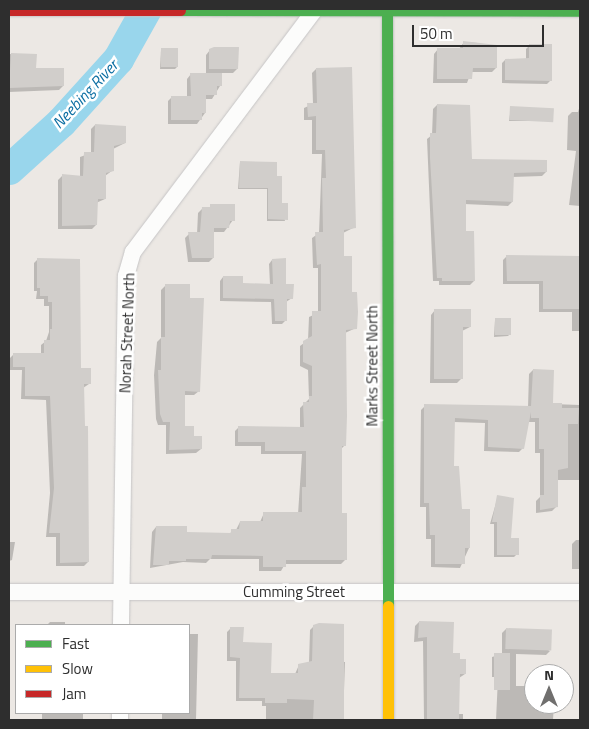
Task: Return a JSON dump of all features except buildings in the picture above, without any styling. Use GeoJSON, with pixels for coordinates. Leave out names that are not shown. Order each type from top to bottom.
{"type":"FeatureCollection","features":[{"type":"Feature","properties":{"kind":"street"},"geometry":{"type":"LineString","coordinates":[[11,9],[313,12],[387,10],[580,11]]}},
{"type":"Feature","properties":{"kind":"street","name":"Marks Street North"},"geometry":{"type":"LineString","coordinates":[[387,10],[388,720]]}},
{"type":"Feature","properties":{"kind":"street","name":"Norah Street North"},"geometry":{"type":"LineString","coordinates":[[121,624],[126,276],[133,252],[313,12]]}},
{"type":"Feature","properties":{"kind":"street","name":"Cumming Street"},"geometry":{"type":"LineString","coordinates":[[9,592],[580,592]]}},
{"type":"Feature","properties":{"kind":"waterway","name":"Neebing River"},"geometry":{"type":"LineString","coordinates":[[9,169],[61,122],[118,59],[146,9]]}},
{"type":"Feature","properties":{"kind":"traffic: fast"},"geometry":{"type":"LineString","coordinates":[[387,9],[388,606]]}},
{"type":"Feature","properties":{"kind":"traffic: fast"},"geometry":{"type":"LineString","coordinates":[[180,10],[580,11]]}},
{"type":"Feature","properties":{"kind":"traffic: slow"},"geometry":{"type":"LineString","coordinates":[[388,606],[388,720]]}},
{"type":"Feature","properties":{"kind":"traffic: jam"},"geometry":{"type":"LineString","coordinates":[[9,10],[180,10]]}}]}
